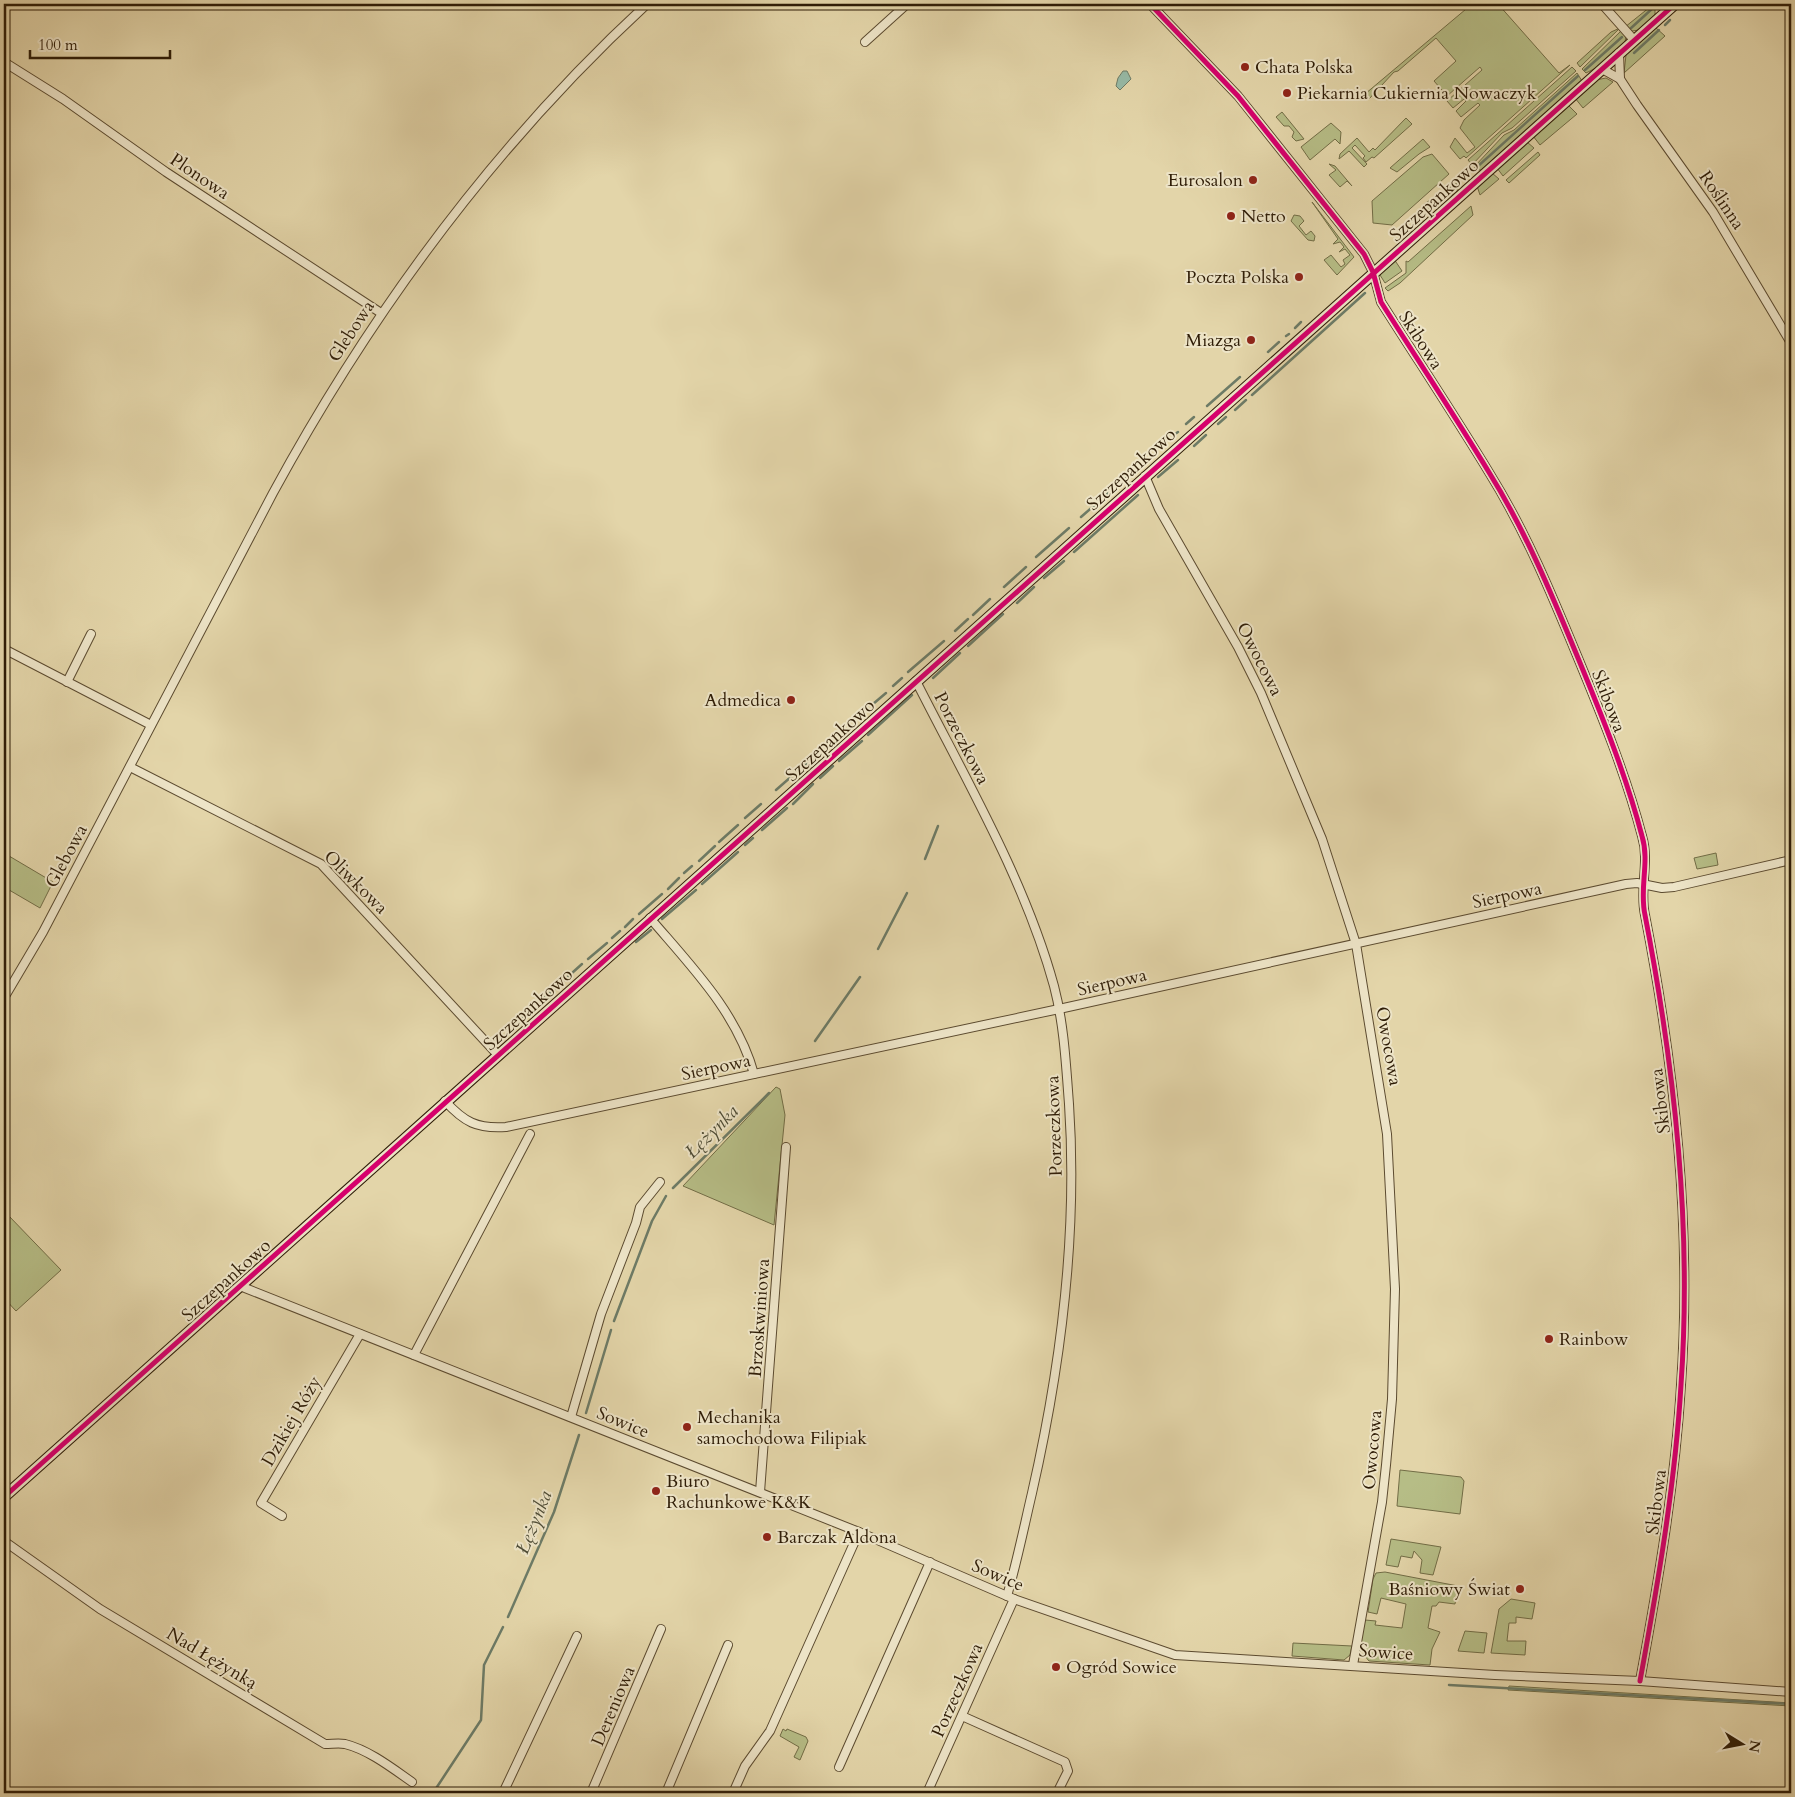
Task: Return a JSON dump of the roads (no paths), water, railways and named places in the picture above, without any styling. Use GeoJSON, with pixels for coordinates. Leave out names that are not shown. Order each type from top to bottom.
{"type":"FeatureCollection","features":[{"type":"Feature","properties":{"kind":"street","name":"Glebowa"},"geometry":{"type":"LineString","coordinates":[[4,998],[43,932],[308,428],[380,313],[432,240],[490,168],[570,78],[647,4]]}},
{"type":"Feature","properties":{"kind":"street"},"geometry":{"type":"LineString","coordinates":[[865,42],[908,4]]}},
{"type":"Feature","properties":{"kind":"street","name":"Skibowa"},"geometry":{"type":"LineString","coordinates":[[1150,4],[1238,96],[1364,254],[1373,272],[1381,302],[1491,476],[1553,594],[1598,706],[1642,833],[1646,856],[1642,884],[1642,904],[1665,1024],[1679,1145],[1684,1307],[1682,1382],[1670,1502],[1640,1681]]}},
{"type":"Feature","properties":{"kind":"street"},"geometry":{"type":"LineString","coordinates":[[1602,4],[1634,40]]}},
{"type":"Feature","properties":{"kind":"street","name":"Szczepankowo"},"geometry":{"type":"LineString","coordinates":[[4,1497],[1675,4]]}},
{"type":"Feature","properties":{"kind":"street"},"geometry":{"type":"LineString","coordinates":[[1619,53],[1620,79]]}},
{"type":"Feature","properties":{"kind":"street","name":"Plonowa"},"geometry":{"type":"LineString","coordinates":[[4,62],[63,99],[166,172],[380,313]]}},
{"type":"Feature","properties":{"kind":"street","name":"Roślinna"},"geometry":{"type":"LineString","coordinates":[[1602,68],[1620,79],[1712,212],[1791,343]]}},
{"type":"Feature","properties":{"kind":"street","name":"Owocowa"},"geometry":{"type":"LineString","coordinates":[[1145,476],[1159,508],[1238,647],[1261,693],[1322,839],[1356,944],[1387,1134],[1395,1289],[1391,1407],[1382,1502],[1353,1665]]}},
{"type":"Feature","properties":{"kind":"street"},"geometry":{"type":"LineString","coordinates":[[67,682],[91,634]]}},
{"type":"Feature","properties":{"kind":"street"},"geometry":{"type":"LineString","coordinates":[[4,649],[151,725]]}},
{"type":"Feature","properties":{"kind":"street","name":"Porzeczkowa"},"geometry":{"type":"LineString","coordinates":[[916,681],[992,833],[1020,894],[1048,966],[1059,1009],[1070,1114],[1070,1249],[1051,1409],[1010,1597],[962,1716],[927,1793]]}},
{"type":"Feature","properties":{"kind":"street","name":"Oliwkowa"},"geometry":{"type":"LineString","coordinates":[[130,766],[321,864],[498,1054]]}},
{"type":"Feature","properties":{"kind":"street","name":"Sierpowa"},"geometry":{"type":"LineString","coordinates":[[446,1101],[460,1117],[470,1123],[491,1128],[506,1127],[1059,1009],[1626,884],[1642,884],[1652,888],[1674,887],[1791,860]]}},
{"type":"Feature","properties":{"kind":"street"},"geometry":{"type":"LineString","coordinates":[[650,918],[720,1002],[731,1020],[754,1074]]}},
{"type":"Feature","properties":{"kind":"street"},"geometry":{"type":"LineString","coordinates":[[414,1355],[530,1134]]}},
{"type":"Feature","properties":{"kind":"street","name":"Brzoskwiniowa"},"geometry":{"type":"LineString","coordinates":[[760,1492],[786,1146]]}},
{"type":"Feature","properties":{"kind":"street"},"geometry":{"type":"LineString","coordinates":[[571,1417],[601,1314],[636,1223],[640,1207],[660,1182]]}},
{"type":"Feature","properties":{"kind":"street","name":"Sowice"},"geometry":{"type":"LineString","coordinates":[[240,1286],[760,1492],[1010,1597],[1175,1655],[1640,1681],[1791,1692]]}},
{"type":"Feature","properties":{"kind":"street","name":"Dzikiej Róży"},"geometry":{"type":"LineString","coordinates":[[282,1516],[261,1503],[360,1334]]}},
{"type":"Feature","properties":{"kind":"street"},"geometry":{"type":"LineString","coordinates":[[733,1793],[745,1766],[770,1731],[859,1532]]}},
{"type":"Feature","properties":{"kind":"street","name":"Nad Łężynką"},"geometry":{"type":"LineString","coordinates":[[4,1542],[106,1612],[325,1744],[344,1744],[379,1759],[412,1782]]}},
{"type":"Feature","properties":{"kind":"street"},"geometry":{"type":"LineString","coordinates":[[839,1767],[930,1562]]}},
{"type":"Feature","properties":{"kind":"street","name":"Dereniowa"},"geometry":{"type":"LineString","coordinates":[[591,1793],[660,1629]]}},
{"type":"Feature","properties":{"kind":"street"},"geometry":{"type":"LineString","coordinates":[[503,1793],[577,1636]]}},
{"type":"Feature","properties":{"kind":"street"},"geometry":{"type":"LineString","coordinates":[[666,1793],[728,1646]]}},
{"type":"Feature","properties":{"kind":"street"},"geometry":{"type":"LineString","coordinates":[[962,1716],[1065,1762],[1068,1771],[1057,1793]]}},
{"type":"Feature","properties":{"kind":"waterway"},"geometry":{"type":"LineString","coordinates":[[1630,29],[1654,7]]}},
{"type":"Feature","properties":{"kind":"waterway"},"geometry":{"type":"LineString","coordinates":[[1665,25],[1670,20]]}},
{"type":"Feature","properties":{"kind":"waterway"},"geometry":{"type":"LineString","coordinates":[[1634,53],[1659,30]]}},
{"type":"Feature","properties":{"kind":"waterway"},"geometry":{"type":"LineString","coordinates":[[1585,70],[1622,37]]}},
{"type":"Feature","properties":{"kind":"waterway"},"geometry":{"type":"LineString","coordinates":[[1477,167],[1578,76]]}},
{"type":"Feature","properties":{"kind":"waterway"},"geometry":{"type":"LineString","coordinates":[[1429,205],[1456,186]]}},
{"type":"Feature","properties":{"kind":"waterway"},"geometry":{"type":"LineString","coordinates":[[1252,395],[1365,293]]}},
{"type":"Feature","properties":{"kind":"waterway"},"geometry":{"type":"LineString","coordinates":[[1295,328],[1301,322]]}},
{"type":"Feature","properties":{"kind":"waterway"},"geometry":{"type":"LineString","coordinates":[[1268,352],[1279,342]]}},
{"type":"Feature","properties":{"kind":"waterway"},"geometry":{"type":"LineString","coordinates":[[1207,406],[1240,377]]}},
{"type":"Feature","properties":{"kind":"waterway"},"geometry":{"type":"LineString","coordinates":[[1235,410],[1246,400]]}},
{"type":"Feature","properties":{"kind":"waterway"},"geometry":{"type":"LineString","coordinates":[[1186,424],[1194,417]]}},
{"type":"Feature","properties":{"kind":"waterway"},"geometry":{"type":"LineString","coordinates":[[1218,424],[1226,417]]}},
{"type":"Feature","properties":{"kind":"waterway"},"geometry":{"type":"LineString","coordinates":[[1194,446],[1206,435]]}},
{"type":"Feature","properties":{"kind":"waterway"},"geometry":{"type":"LineString","coordinates":[[1158,477],[1178,460]]}},
{"type":"Feature","properties":{"kind":"waterway"},"geometry":{"type":"LineString","coordinates":[[1119,484],[1135,470]]}},
{"type":"Feature","properties":{"kind":"waterway"},"geometry":{"type":"LineString","coordinates":[[1081,517],[1113,489]]}},
{"type":"Feature","properties":{"kind":"waterway"},"geometry":{"type":"LineString","coordinates":[[1074,552],[1138,495]]}},
{"type":"Feature","properties":{"kind":"waterway"},"geometry":{"type":"LineString","coordinates":[[1036,557],[1069,528]]}},
{"type":"Feature","properties":{"kind":"waterway"},"geometry":{"type":"LineString","coordinates":[[1044,578],[1064,561]]}},
{"type":"Feature","properties":{"kind":"waterway"},"geometry":{"type":"LineString","coordinates":[[1004,587],[1026,567]]}},
{"type":"Feature","properties":{"kind":"waterway"},"geometry":{"type":"LineString","coordinates":[[1017,603],[1034,587]]}},
{"type":"Feature","properties":{"kind":"waterway"},"geometry":{"type":"LineString","coordinates":[[973,615],[990,599]]}},
{"type":"Feature","properties":{"kind":"waterway"},"geometry":{"type":"LineString","coordinates":[[968,646],[1003,614]]}},
{"type":"Feature","properties":{"kind":"waterway"},"geometry":{"type":"LineString","coordinates":[[955,631],[968,619]]}},
{"type":"Feature","properties":{"kind":"waterway"},"geometry":{"type":"LineString","coordinates":[[908,672],[944,641]]}},
{"type":"Feature","properties":{"kind":"waterway"},"geometry":{"type":"LineString","coordinates":[[933,678],[960,653]]}},
{"type":"Feature","properties":{"kind":"waterway"},"geometry":{"type":"LineString","coordinates":[[893,686],[902,678]]}},
{"type":"Feature","properties":{"kind":"waterway"},"geometry":{"type":"LineString","coordinates":[[873,704],[886,693]]}},
{"type":"Feature","properties":{"kind":"waterway"},"geometry":{"type":"LineString","coordinates":[[868,735],[912,695]]}},
{"type":"Feature","properties":{"kind":"waterway"},"geometry":{"type":"LineString","coordinates":[[839,761],[862,741]]}},
{"type":"Feature","properties":{"kind":"waterway"},"geometry":{"type":"LineString","coordinates":[[776,790],[809,761]]}},
{"type":"Feature","properties":{"kind":"waterway"},"geometry":{"type":"LineString","coordinates":[[820,778],[833,766]]}},
{"type":"Feature","properties":{"kind":"waterway"},"geometry":{"type":"LineString","coordinates":[[793,804],[813,784]]}},
{"type":"Feature","properties":{"kind":"waterway"},"geometry":{"type":"LineString","coordinates":[[745,818],[761,804]]}},
{"type":"Feature","properties":{"kind":"waterway"},"geometry":{"type":"LineString","coordinates":[[762,830],[787,808]]}},
{"type":"Feature","properties":{"kind":"waterway"},"geometry":{"type":"LineString","coordinates":[[719,842],[738,825]]}},
{"type":"Feature","properties":{"kind":"waterway","name":"Łężynka"},"geometry":{"type":"LineString","coordinates":[[925,859],[938,826]]}},
{"type":"Feature","properties":{"kind":"waterway"},"geometry":{"type":"LineString","coordinates":[[745,845],[753,838]]}},
{"type":"Feature","properties":{"kind":"waterway"},"geometry":{"type":"LineString","coordinates":[[699,861],[715,846]]}},
{"type":"Feature","properties":{"kind":"waterway"},"geometry":{"type":"LineString","coordinates":[[702,884],[738,852]]}},
{"type":"Feature","properties":{"kind":"waterway"},"geometry":{"type":"LineString","coordinates":[[684,873],[692,866]]}},
{"type":"Feature","properties":{"kind":"waterway"},"geometry":{"type":"LineString","coordinates":[[668,889],[679,878]]}},
{"type":"Feature","properties":{"kind":"waterway"},"geometry":{"type":"LineString","coordinates":[[662,919],[696,890]]}},
{"type":"Feature","properties":{"kind":"waterway","name":"Łężynka"},"geometry":{"type":"LineString","coordinates":[[878,949],[907,893]]}},
{"type":"Feature","properties":{"kind":"waterway"},"geometry":{"type":"LineString","coordinates":[[639,914],[662,894]]}},
{"type":"Feature","properties":{"kind":"waterway"},"geometry":{"type":"LineString","coordinates":[[625,927],[633,919]]}},
{"type":"Feature","properties":{"kind":"waterway"},"geometry":{"type":"LineString","coordinates":[[636,942],[651,930]]}},
{"type":"Feature","properties":{"kind":"waterway"},"geometry":{"type":"LineString","coordinates":[[612,938],[620,931]]}},
{"type":"Feature","properties":{"kind":"waterway"},"geometry":{"type":"LineString","coordinates":[[588,959],[607,943]]}},
{"type":"Feature","properties":{"kind":"waterway"},"geometry":{"type":"LineString","coordinates":[[562,982],[582,964]]}},
{"type":"Feature","properties":{"kind":"waterway","name":"Łężynka"},"geometry":{"type":"LineString","coordinates":[[815,1041],[860,977]]}},
{"type":"Feature","properties":{"kind":"waterway"},"geometry":{"type":"LineString","coordinates":[[543,999],[557,987]]}},
{"type":"Feature","properties":{"kind":"waterway"},"geometry":{"type":"LineString","coordinates":[[519,1020],[536,1006]]}},
{"type":"Feature","properties":{"kind":"waterway","name":"Łężynka"},"geometry":{"type":"LineString","coordinates":[[673,1188],[769,1093]]}},
{"type":"Feature","properties":{"kind":"waterway","name":"Łężynka"},"geometry":{"type":"LineString","coordinates":[[614,1321],[652,1221],[666,1196]]}},
{"type":"Feature","properties":{"kind":"waterway","name":"Łężynka"},"geometry":{"type":"LineString","coordinates":[[586,1413],[611,1330]]}},
{"type":"Feature","properties":{"kind":"waterway","name":"Łężynka"},"geometry":{"type":"LineString","coordinates":[[508,1617],[554,1512],[579,1435]]}},
{"type":"Feature","properties":{"kind":"waterway","name":"Łężynka"},"geometry":{"type":"LineString","coordinates":[[433,1793],[481,1720],[484,1665],[503,1627]]}},
{"type":"Feature","properties":{"kind":"waterway"},"geometry":{"type":"LineString","coordinates":[[1449,1685],[1791,1704]]}},
{"type":"Feature","properties":{"kind":"place","name":"Chata Polska"},"geometry":{"type":"Point","coordinates":[1245,67]}},
{"type":"Feature","properties":{"kind":"place","name":"Piekarnia Cukiernia Nowaczyk"},"geometry":{"type":"Point","coordinates":[1287,93]}},
{"type":"Feature","properties":{"kind":"place","name":"Eurosalon"},"geometry":{"type":"Point","coordinates":[1253,180]}},
{"type":"Feature","properties":{"kind":"place","name":"Netto"},"geometry":{"type":"Point","coordinates":[1231,216]}},
{"type":"Feature","properties":{"kind":"place","name":"Poczta Polska"},"geometry":{"type":"Point","coordinates":[1299,277]}},
{"type":"Feature","properties":{"kind":"place","name":"Miazga"},"geometry":{"type":"Point","coordinates":[1251,340]}},
{"type":"Feature","properties":{"kind":"place","name":"Admedica"},"geometry":{"type":"Point","coordinates":[791,700]}},
{"type":"Feature","properties":{"kind":"place","name":"Rainbow"},"geometry":{"type":"Point","coordinates":[1549,1339]}},
{"type":"Feature","properties":{"kind":"place","name":"Mechanika samochodowa Filipiak"},"geometry":{"type":"Point","coordinates":[687,1427]}},
{"type":"Feature","properties":{"kind":"place","name":"Biuro Rachunkowe K&K"},"geometry":{"type":"Point","coordinates":[656,1491]}},
{"type":"Feature","properties":{"kind":"place","name":"Barczak Aldona"},"geometry":{"type":"Point","coordinates":[767,1537]}},
{"type":"Feature","properties":{"kind":"place","name":"Baśniowy Świat"},"geometry":{"type":"Point","coordinates":[1520,1589]}},
{"type":"Feature","properties":{"kind":"place","name":"Ogród Sowice"},"geometry":{"type":"Point","coordinates":[1056,1667]}}]}
